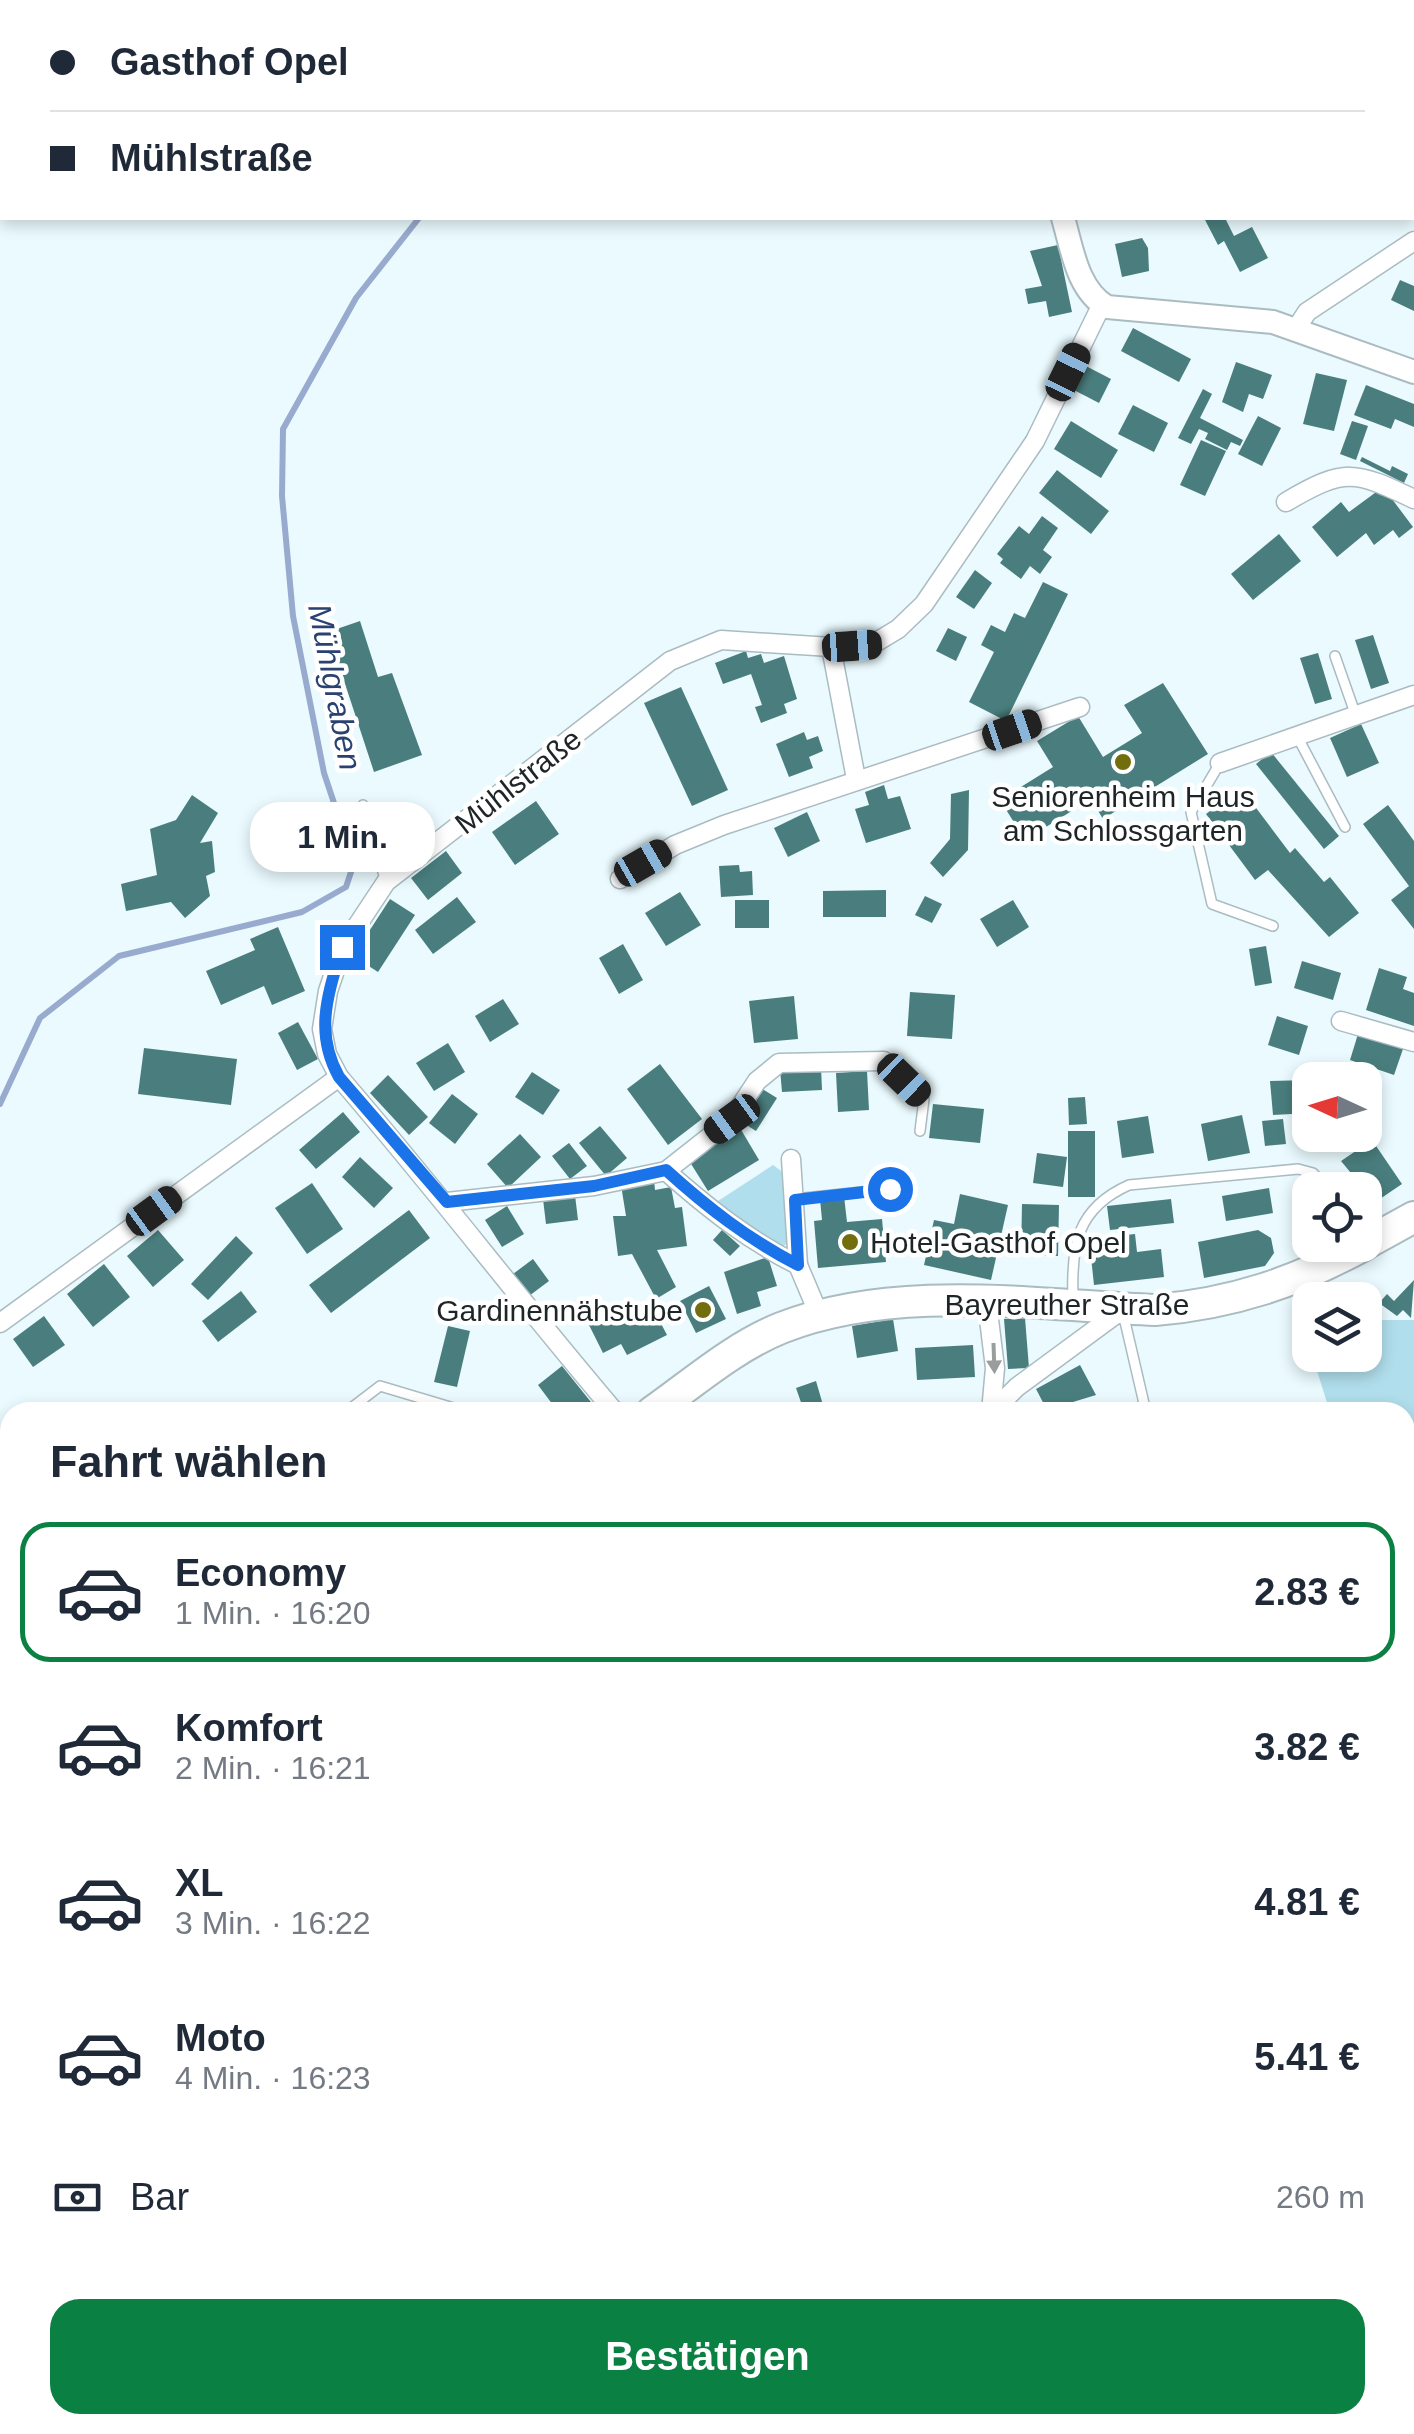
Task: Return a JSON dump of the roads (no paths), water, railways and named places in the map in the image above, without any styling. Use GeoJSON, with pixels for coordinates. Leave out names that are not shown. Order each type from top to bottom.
{"type":"FeatureCollection","features":[{"type":"Feature","properties":{"kind":"main road","name":"Bayreuther Straße"},"geometry":{"type":"LineString","coordinates":[[1382,1235],[1414,1217]]}},
{"type":"Feature","properties":{"kind":"main road","name":"Bayreuther Straße"},"geometry":{"type":"LineString","coordinates":[[666,1402],[752,1343],[820,1317],[885,1306],[1191,1307],[1248,1296],[1291,1282],[1330,1262]]}},
{"type":"Feature","properties":{"kind":"street"},"geometry":{"type":"LineString","coordinates":[[1065,220],[1083,281],[1102,304],[1124,312],[1262,320],[1414,372]]}},
{"type":"Feature","properties":{"kind":"street"},"geometry":{"type":"LineString","coordinates":[[1296,329],[1307,312],[1414,241]]}},
{"type":"Feature","properties":{"kind":"street","name":"Mühlstraße"},"geometry":{"type":"LineString","coordinates":[[607,1402],[506,1286],[447,1202],[339,1077],[327,1054],[322,1029],[328,991],[342,947],[386,882],[670,660],[722,640],[831,647],[874,644],[924,604],[1035,441],[1102,304]]}},
{"type":"Feature","properties":{"kind":"street"},"geometry":{"type":"LineString","coordinates":[[1286,502],[1312,486],[1363,474],[1414,499]]}},
{"type":"Feature","properties":{"kind":"street"},"geometry":{"type":"LineString","coordinates":[[831,647],[856,778]]}},
{"type":"Feature","properties":{"kind":"street"},"geometry":{"type":"LineString","coordinates":[[1220,763],[1414,694]]}},
{"type":"Feature","properties":{"kind":"street"},"geometry":{"type":"LineString","coordinates":[[620,878],[675,844],[856,778],[1080,706]]}},
{"type":"Feature","properties":{"kind":"street"},"geometry":{"type":"LineString","coordinates":[[1341,1022],[1414,1042]]}},
{"type":"Feature","properties":{"kind":"street"},"geometry":{"type":"LineString","coordinates":[[447,1202],[594,1186],[666,1170],[732,1119],[757,1080],[779,1064],[884,1061]]}},
{"type":"Feature","properties":{"kind":"street"},"geometry":{"type":"LineString","coordinates":[[0,1323],[339,1077]]}},
{"type":"Feature","properties":{"kind":"street"},"geometry":{"type":"LineString","coordinates":[[790,1159],[798,1265],[820,1317]]}},
{"type":"Feature","properties":{"kind":"street"},"geometry":{"type":"LineString","coordinates":[[666,1170],[726,1224],[772,1255],[798,1265]]}},
{"type":"Feature","properties":{"kind":"street"},"geometry":{"type":"LineString","coordinates":[[987,1304],[996,1368],[993,1402]]}},
{"type":"Feature","properties":{"kind":"street"},"geometry":{"type":"LineString","coordinates":[[1002,1402],[1017,1386],[1123,1309]]}},
{"type":"Feature","properties":{"kind":"lane"},"geometry":{"type":"LineString","coordinates":[[1335,656],[1355,713]]}},
{"type":"Feature","properties":{"kind":"lane"},"geometry":{"type":"LineString","coordinates":[[1297,736],[1344,827]]}},
{"type":"Feature","properties":{"kind":"lane"},"geometry":{"type":"LineString","coordinates":[[1220,763],[1191,812],[1212,904],[1274,926]]}},
{"type":"Feature","properties":{"kind":"lane"},"geometry":{"type":"LineString","coordinates":[[363,805],[386,882]]}},
{"type":"Feature","properties":{"kind":"lane"},"geometry":{"type":"LineString","coordinates":[[884,1061],[924,1099],[920,1131]]}},
{"type":"Feature","properties":{"kind":"lane"},"geometry":{"type":"LineString","coordinates":[[1074,1308],[1071,1261],[1076,1235],[1087,1214],[1107,1195],[1128,1185],[1270,1169],[1302,1172]]}},
{"type":"Feature","properties":{"kind":"lane"},"geometry":{"type":"LineString","coordinates":[[795,1200],[890,1189]]}},
{"type":"Feature","properties":{"kind":"lane"},"geometry":{"type":"LineString","coordinates":[[1123,1309],[1127,1346],[1143,1402]]}},
{"type":"Feature","properties":{"kind":"lane"},"geometry":{"type":"LineString","coordinates":[[359,1402],[380,1386],[434,1402]]}},
{"type":"Feature","properties":{"kind":"waterway","name":"Mühlgraben"},"geometry":{"type":"LineString","coordinates":[[0,1104],[40,1018],[119,956],[302,912],[346,887],[354,863],[324,773],[293,616],[282,496],[283,429],[356,298],[417,220]]}},
{"type":"Feature","properties":{"kind":"place","name":"Seniorenheim Haus am Schlossgarten"},"geometry":{"type":"Point","coordinates":[1123,762]}},
{"type":"Feature","properties":{"kind":"place","name":"Hotel-Gasthof Opel"},"geometry":{"type":"Point","coordinates":[850,1242]}},
{"type":"Feature","properties":{"kind":"place","name":"Gardinennähstube"},"geometry":{"type":"Point","coordinates":[703,1310]}}]}
